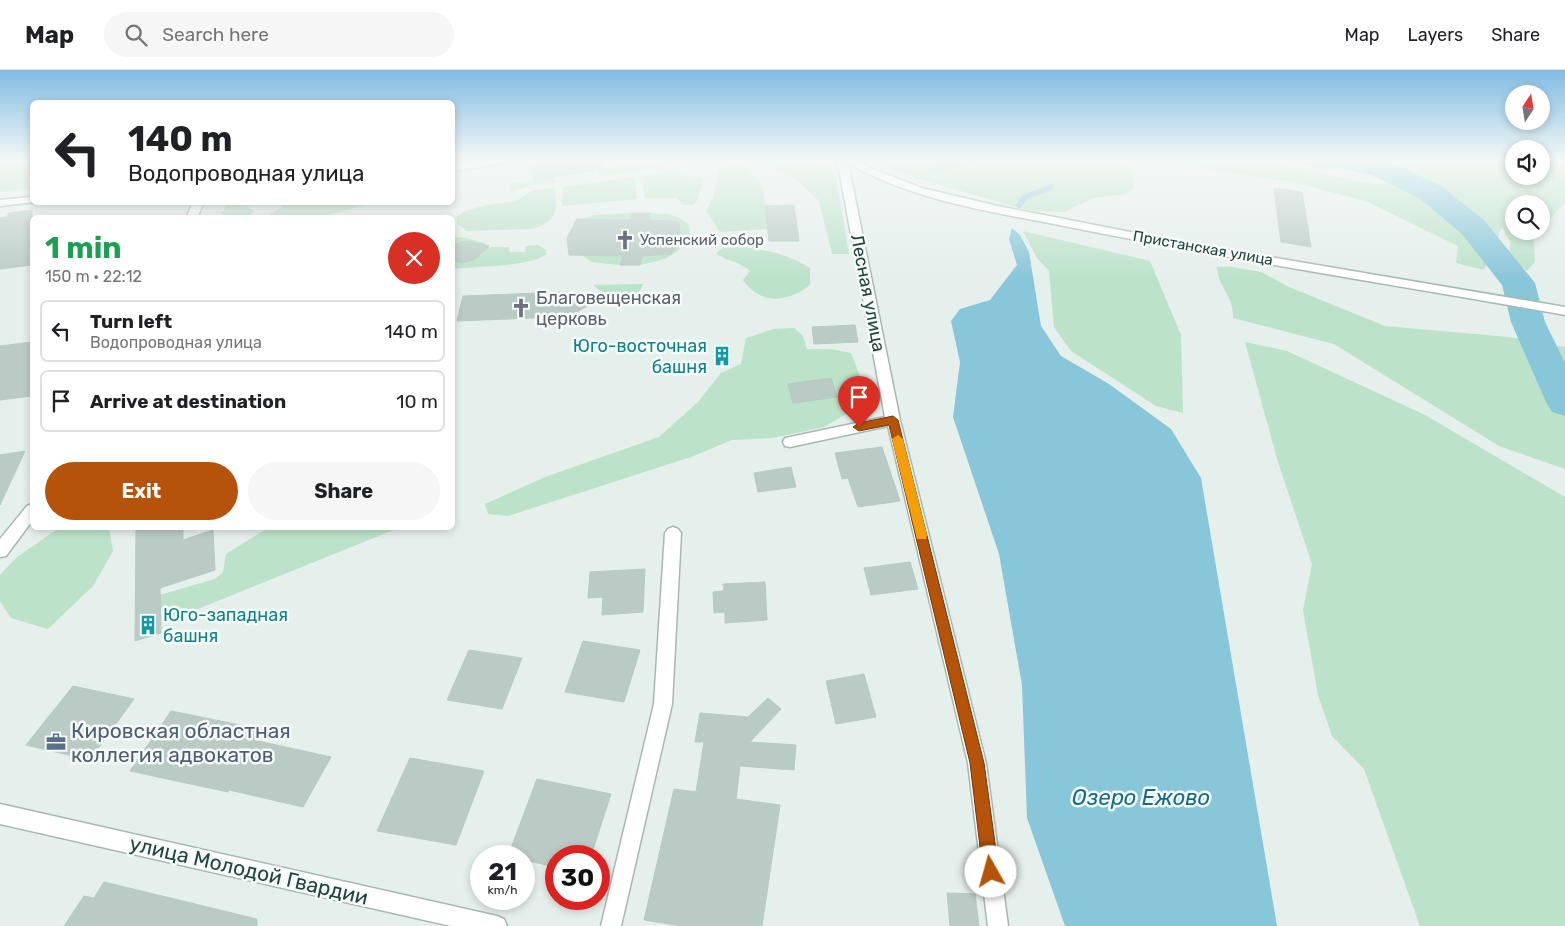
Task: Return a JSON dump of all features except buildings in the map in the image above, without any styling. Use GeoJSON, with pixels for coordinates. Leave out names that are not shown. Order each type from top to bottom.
{"type":"FeatureCollection","features":[{"type":"Feature","properties":{"kind":"street","name":"Лесная улица"},"geometry":{"type":"LineString","coordinates":[[850,199],[893,420],[977,763],[998,926]]}},
{"type":"Feature","properties":{"kind":"street","name":"Пристанская улица"},"geometry":{"type":"LineString","coordinates":[[960,199],[1126,235],[1565,311]]}},
{"type":"Feature","properties":{"kind":"street"},"geometry":{"type":"LineString","coordinates":[[0,203],[30,200]]}},
{"type":"Feature","properties":{"kind":"street"},"geometry":{"type":"LineString","coordinates":[[790,442],[893,420]]}},
{"type":"Feature","properties":{"kind":"street"},"geometry":{"type":"LineString","coordinates":[[0,551],[30,513]]}},
{"type":"Feature","properties":{"kind":"street"},"geometry":{"type":"LineString","coordinates":[[611,926],[663,704],[673,533]]}},
{"type":"Feature","properties":{"kind":"street","name":"улица Молодой Гвардии"},"geometry":{"type":"LineString","coordinates":[[0,814],[497,926]]}},
{"type":"Feature","properties":{"kind":"green space"},"geometry":{"type":"Polygon","coordinates":[[[519,199],[556,199],[556,209],[547,222],[533,229],[466,231],[457,223],[457,217],[463,212],[486,205],[519,199]]]}},
{"type":"Feature","properties":{"kind":"green space"},"geometry":{"type":"Polygon","coordinates":[[[562,199],[637,199],[637,199],[562,206],[562,199]]]}},
{"type":"Feature","properties":{"kind":"green space"},"geometry":{"type":"Polygon","coordinates":[[[678,199],[698,199],[692,205],[684,205],[678,199]]]}},
{"type":"Feature","properties":{"kind":"green space"},"geometry":{"type":"Polygon","coordinates":[[[712,199],[764,199],[767,229],[720,232],[706,211],[712,199]]]}},
{"type":"Feature","properties":{"kind":"green space"},"geometry":{"type":"Polygon","coordinates":[[[817,199],[840,199],[849,254],[832,254],[819,201],[817,199]]]}},
{"type":"Feature","properties":{"kind":"green space"},"geometry":{"type":"Polygon","coordinates":[[[988,199],[1091,199],[1064,212],[1020,208],[988,199]]]}},
{"type":"Feature","properties":{"kind":"green space"},"geometry":{"type":"Polygon","coordinates":[[[1357,199],[1505,199],[1505,233],[1502,227],[1484,270],[1456,263],[1458,246],[1368,202],[1357,199]]]}},
{"type":"Feature","properties":{"kind":"green space"},"geometry":{"type":"Polygon","coordinates":[[[1550,199],[1565,199],[1565,202],[1550,218],[1550,199]]]}},
{"type":"Feature","properties":{"kind":"green space"},"geometry":{"type":"Polygon","coordinates":[[[227,205],[246,205],[254,211],[251,215],[221,215],[227,205]]]}},
{"type":"Feature","properties":{"kind":"green space"},"geometry":{"type":"Polygon","coordinates":[[[284,205],[368,205],[326,215],[270,215],[284,205]]]}},
{"type":"Feature","properties":{"kind":"green space"},"geometry":{"type":"Polygon","coordinates":[[[632,213],[631,220],[582,219],[594,215],[632,213]]]}},
{"type":"Feature","properties":{"kind":"green space"},"geometry":{"type":"Polygon","coordinates":[[[650,213],[671,215],[684,221],[690,230],[690,236],[684,246],[669,256],[640,265],[642,256],[671,254],[676,248],[674,245],[683,239],[680,233],[676,231],[676,222],[649,220],[650,213]]]}},
{"type":"Feature","properties":{"kind":"green space"},"geometry":{"type":"Polygon","coordinates":[[[1023,231],[1150,261],[1181,335],[1183,413],[1156,406],[1071,351],[1054,327],[1049,271],[1037,258],[1023,231]]]}},
{"type":"Feature","properties":{"kind":"green space"},"geometry":{"type":"Polygon","coordinates":[[[463,237],[485,243],[487,247],[510,247],[509,252],[525,252],[526,246],[538,245],[546,250],[546,255],[514,264],[455,269],[455,238],[463,237]]]}},
{"type":"Feature","properties":{"kind":"green space"},"geometry":{"type":"Polygon","coordinates":[[[1509,240],[1534,240],[1535,262],[1527,271],[1509,259],[1509,240]]]}},
{"type":"Feature","properties":{"kind":"green space"},"geometry":{"type":"Polygon","coordinates":[[[743,247],[778,254],[802,263],[810,268],[810,285],[802,291],[784,298],[775,299],[758,294],[743,280],[750,271],[742,265],[716,253],[723,248],[743,247]]]}},
{"type":"Feature","properties":{"kind":"green space"},"geometry":{"type":"Polygon","coordinates":[[[581,255],[623,256],[620,265],[592,262],[581,255]]]}},
{"type":"Feature","properties":{"kind":"green space"},"geometry":{"type":"Polygon","coordinates":[[[1217,267],[1233,267],[1261,272],[1289,287],[1385,326],[1509,337],[1565,347],[1565,469],[1499,446],[1334,344],[1233,318],[1231,303],[1220,281],[1217,267]]]}},
{"type":"Feature","properties":{"kind":"green space"},"geometry":{"type":"Polygon","coordinates":[[[643,284],[637,297],[608,297],[593,285],[643,284]]]}},
{"type":"Feature","properties":{"kind":"green space"},"geometry":{"type":"Polygon","coordinates":[[[794,328],[803,336],[807,349],[830,349],[851,353],[862,381],[851,411],[824,427],[773,438],[732,440],[691,457],[508,516],[488,514],[485,504],[545,477],[659,437],[698,402],[721,373],[741,364],[746,338],[774,329],[794,328]]]}},
{"type":"Feature","properties":{"kind":"green space"},"geometry":{"type":"Polygon","coordinates":[[[1245,342],[1287,351],[1425,415],[1565,497],[1565,926],[1420,926],[1364,769],[1332,736],[1318,695],[1303,610],[1312,564],[1278,462],[1245,342]]]}},
{"type":"Feature","properties":{"kind":"green space"},"geometry":{"type":"Polygon","coordinates":[[[56,530],[109,530],[113,551],[93,586],[48,629],[11,618],[0,601],[0,575],[17,557],[56,530]]]}},
{"type":"Feature","properties":{"kind":"green space"},"geometry":{"type":"Polygon","coordinates":[[[394,530],[168,621],[164,607],[142,613],[146,599],[215,579],[223,572],[226,554],[263,531],[394,530]]]}},
{"type":"Feature","properties":{"kind":"water","name":"Озеро Ежово"},"geometry":{"type":"Polygon","coordinates":[[[1012,228],[1020,235],[1029,252],[1041,326],[1061,356],[1109,384],[1171,429],[1201,478],[1277,926],[1065,926],[1027,818],[1022,685],[999,554],[953,417],[960,362],[951,321],[960,309],[990,300],[1017,265],[1009,239],[1012,228]]]}},
{"type":"Feature","properties":{"kind":"waterway"},"geometry":{"type":"LineString","coordinates":[[1019,205],[1024,199]]}},
{"type":"Feature","properties":{"kind":"waterway"},"geometry":{"type":"LineString","coordinates":[[1439,199],[1473,227],[1518,283],[1528,322],[1565,402]]}},
{"type":"Feature","properties":{"kind":"slow traffic"},"geometry":{"type":"LineString","coordinates":[[898,439],[921,535]]}},
{"type":"Feature","properties":{"kind":"place","name":"Успенский собор"},"geometry":{"type":"Point","coordinates":[625,240]}},
{"type":"Feature","properties":{"kind":"place","name":"Благовещенская церковь"},"geometry":{"type":"Point","coordinates":[521,308]}},
{"type":"Feature","properties":{"kind":"place","name":"Юго-восточная башня"},"geometry":{"type":"Point","coordinates":[722,356]}},
{"type":"Feature","properties":{"kind":"place","name":"Юго-западная башня"},"geometry":{"type":"Point","coordinates":[148,625]}},
{"type":"Feature","properties":{"kind":"place","name":"Кировская областная коллегия адвокатов"},"geometry":{"type":"Point","coordinates":[56,742]}},
{"type":"Feature","properties":{"kind":"route"},"geometry":{"type":"LineString","coordinates":[[859,427],[893,420],[977,763],[991,872]]}}]}
